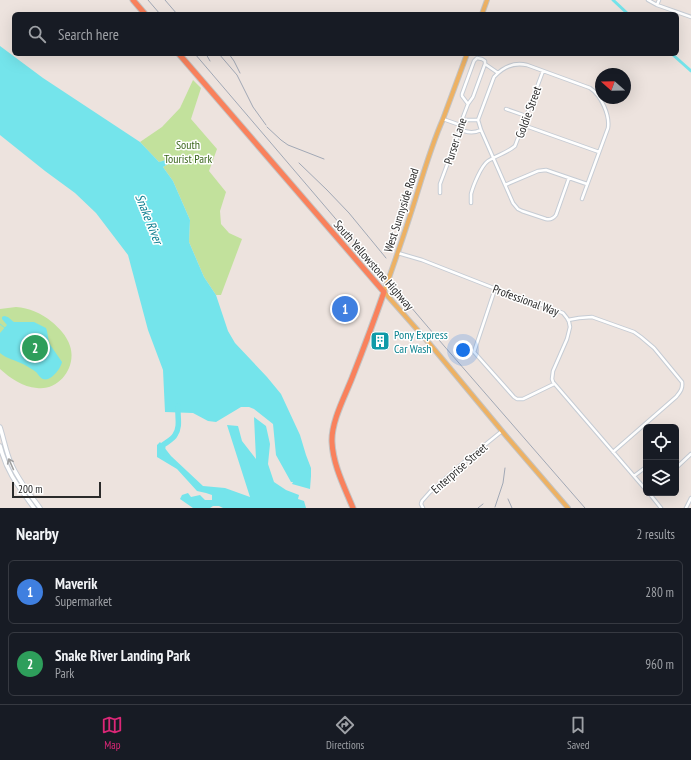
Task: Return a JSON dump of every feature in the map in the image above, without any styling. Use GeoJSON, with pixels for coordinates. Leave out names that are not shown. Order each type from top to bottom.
{"type":"FeatureCollection","features":[{"type":"Feature","properties":{"kind":"highway"},"geometry":{"type":"LineString","coordinates":[[133,0],[143,12]]}},
{"type":"Feature","properties":{"kind":"highway","name":"South Yellowstone Highway"},"geometry":{"type":"LineString","coordinates":[[181,56],[384,292]]}},
{"type":"Feature","properties":{"kind":"highway","name":"West Sunnyside Road"},"geometry":{"type":"LineString","coordinates":[[353,508],[336,466],[332,441],[333,433],[340,407],[367,341],[384,292]]}},
{"type":"Feature","properties":{"kind":"main road"},"geometry":{"type":"LineString","coordinates":[[483,12],[487,0]]}},
{"type":"Feature","properties":{"kind":"main road","name":"West Sunnyside Road"},"geometry":{"type":"LineString","coordinates":[[384,292],[398,253],[424,169],[466,56]]}},
{"type":"Feature","properties":{"kind":"main road","name":"South Yellowstone Highway"},"geometry":{"type":"LineString","coordinates":[[384,292],[568,508]]}},
{"type":"Feature","properties":{"kind":"street"},"geometry":{"type":"LineString","coordinates":[[648,0],[677,12]]}},
{"type":"Feature","properties":{"kind":"street"},"geometry":{"type":"LineString","coordinates":[[657,5],[659,0]]}},
{"type":"Feature","properties":{"kind":"street"},"geometry":{"type":"LineString","coordinates":[[679,13],[691,17]]}},
{"type":"Feature","properties":{"kind":"street","name":"Purser Lane"},"geometry":{"type":"LineString","coordinates":[[440,193],[440,184],[468,104],[462,94],[474,61],[478,58],[482,59],[485,61],[485,64]]}},
{"type":"Feature","properties":{"kind":"street"},"geometry":{"type":"LineString","coordinates":[[468,104],[474,97],[485,64],[498,73]]}},
{"type":"Feature","properties":{"kind":"street"},"geometry":{"type":"LineString","coordinates":[[569,178],[556,215],[550,220],[546,220],[518,209],[513,202],[478,120],[492,81],[498,73],[506,68],[517,64],[522,64],[590,88],[597,94],[606,110],[609,124],[582,199]]}},
{"type":"Feature","properties":{"kind":"street","name":"Goldie Street"},"geometry":{"type":"LineString","coordinates":[[471,203],[471,195],[480,170],[488,161],[515,146],[543,71]]}},
{"type":"Feature","properties":{"kind":"street"},"geometry":{"type":"LineString","coordinates":[[506,109],[526,116]]}},
{"type":"Feature","properties":{"kind":"street"},"geometry":{"type":"LineString","coordinates":[[443,119],[460,125],[464,120],[478,120]]}},
{"type":"Feature","properties":{"kind":"street"},"geometry":{"type":"LineString","coordinates":[[523,125],[599,152]]}},
{"type":"Feature","properties":{"kind":"street"},"geometry":{"type":"LineString","coordinates":[[460,130],[475,133],[481,130]]}},
{"type":"Feature","properties":{"kind":"street"},"geometry":{"type":"LineString","coordinates":[[505,185],[538,171],[546,170],[587,184]]}},
{"type":"Feature","properties":{"kind":"street","name":"Professional Way"},"geometry":{"type":"LineString","coordinates":[[398,253],[422,260],[495,289],[563,313],[568,320],[570,327],[569,333],[553,371],[552,379],[554,384]]}},
{"type":"Feature","properties":{"kind":"street"},"geometry":{"type":"LineString","coordinates":[[495,289],[474,352],[517,399],[527,397],[554,384],[643,486]]}},
{"type":"Feature","properties":{"kind":"street"},"geometry":{"type":"LineString","coordinates":[[568,320],[592,317],[634,332],[641,336],[654,348],[682,382],[682,390],[676,397],[613,452]]}},
{"type":"Feature","properties":{"kind":"street"},"geometry":{"type":"LineString","coordinates":[[0,427],[11,465],[40,508]]}},
{"type":"Feature","properties":{"kind":"street","name":"Enterprise Street"},"geometry":{"type":"LineString","coordinates":[[423,508],[421,504],[422,501],[430,492],[502,431]]}},
{"type":"Feature","properties":{"kind":"street"},"geometry":{"type":"LineString","coordinates":[[0,446],[10,474],[34,508]]}},
{"type":"Feature","properties":{"kind":"street"},"geometry":{"type":"LineString","coordinates":[[679,465],[691,454]]}},
{"type":"Feature","properties":{"kind":"street"},"geometry":{"type":"LineString","coordinates":[[634,476],[643,468]]}},
{"type":"Feature","properties":{"kind":"street"},"geometry":{"type":"LineString","coordinates":[[652,496],[662,508]]}},
{"type":"Feature","properties":{"kind":"street"},"geometry":{"type":"LineString","coordinates":[[686,508],[691,498]]}},
{"type":"Feature","properties":{"kind":"green space","name":"South Tourist Park"},"geometry":{"type":"Polygon","coordinates":[[[193,80],[201,88],[191,119],[217,149],[209,171],[226,192],[220,211],[221,224],[229,233],[242,239],[221,295],[216,295],[204,277],[189,242],[190,220],[173,181],[163,167],[168,164],[166,160],[159,162],[140,142],[162,127],[180,108],[193,80]]]}},
{"type":"Feature","properties":{"kind":"green space"},"geometry":{"type":"Polygon","coordinates":[[[16,307],[26,308],[44,316],[55,324],[69,342],[71,362],[64,376],[59,382],[52,386],[37,388],[27,386],[12,379],[0,369],[0,309],[16,307]]]}},
{"type":"Feature","properties":{"kind":"water"},"geometry":{"type":"Polygon","coordinates":[[[0,46],[43,78],[140,142],[159,162],[166,160],[168,164],[163,167],[173,181],[190,220],[189,242],[204,277],[216,295],[228,331],[235,343],[281,394],[300,435],[311,468],[310,489],[292,484],[293,482],[291,482],[276,455],[273,424],[254,409],[249,407],[241,407],[216,422],[208,421],[193,413],[165,412],[163,370],[148,330],[128,255],[96,213],[75,193],[0,135],[0,46]]]}},
{"type":"Feature","properties":{"kind":"water"},"geometry":{"type":"Polygon","coordinates":[[[4,316],[8,317],[14,322],[34,322],[46,328],[49,342],[62,362],[58,371],[52,377],[43,379],[30,368],[5,357],[0,353],[0,333],[7,325],[2,319],[4,316]]]}},
{"type":"Feature","properties":{"kind":"water"},"geometry":{"type":"Polygon","coordinates":[[[254,417],[266,426],[270,444],[268,464],[274,482],[286,490],[299,495],[298,499],[304,501],[306,508],[223,508],[213,506],[210,508],[193,508],[180,499],[182,495],[188,493],[191,497],[200,495],[205,500],[212,500],[212,495],[197,491],[177,469],[157,457],[157,445],[160,442],[171,456],[203,486],[225,488],[250,497],[227,425],[238,426],[242,441],[256,459],[254,417]]]}},
{"type":"Feature","properties":{"kind":"waterway"},"geometry":{"type":"LineString","coordinates":[[613,0],[626,12]]}},
{"type":"Feature","properties":{"kind":"waterway"},"geometry":{"type":"LineString","coordinates":[[674,56],[691,71]]}},
{"type":"Feature","properties":{"kind":"waterway"},"geometry":{"type":"LineString","coordinates":[[0,324],[5,328]]}},
{"type":"Feature","properties":{"kind":"waterway","name":"Snake River"},"geometry":{"type":"LineString","coordinates":[[162,453],[163,445],[173,438],[177,432],[178,406]]}},
{"type":"Feature","properties":{"kind":"railway"},"geometry":{"type":"LineString","coordinates":[[148,0],[158,12]]}},
{"type":"Feature","properties":{"kind":"railway"},"geometry":{"type":"LineString","coordinates":[[165,0],[175,12]]}},
{"type":"Feature","properties":{"kind":"railway"},"geometry":{"type":"LineString","coordinates":[[197,56],[445,347],[585,508]]}},
{"type":"Feature","properties":{"kind":"railway"},"geometry":{"type":"LineString","coordinates":[[207,56],[210,61]]}},
{"type":"Feature","properties":{"kind":"railway"},"geometry":{"type":"LineString","coordinates":[[221,56],[237,75],[253,107],[266,125]]}},
{"type":"Feature","properties":{"kind":"railway"},"geometry":{"type":"LineString","coordinates":[[230,56],[240,73]]}},
{"type":"Feature","properties":{"kind":"railway"},"geometry":{"type":"LineString","coordinates":[[267,127],[288,145],[324,159]]}},
{"type":"Feature","properties":{"kind":"railway"},"geometry":{"type":"LineString","coordinates":[[299,163],[349,213],[386,258]]}},
{"type":"Feature","properties":{"kind":"railway"},"geometry":{"type":"LineString","coordinates":[[495,507],[503,483],[505,468]]}},
{"type":"Feature","properties":{"kind":"railway"},"geometry":{"type":"LineString","coordinates":[[508,499],[512,508]]}},
{"type":"Feature","properties":{"kind":"railway"},"geometry":{"type":"LineString","coordinates":[[478,508],[483,504]]}},
{"type":"Feature","properties":{"kind":"place","name":"Maverik"},"geometry":{"type":"Point","coordinates":[345,309]}},
{"type":"Feature","properties":{"kind":"place","name":"Pony Express Car Wash"},"geometry":{"type":"Point","coordinates":[380,341]}},
{"type":"Feature","properties":{"kind":"place","name":"Snake River Landing Park"},"geometry":{"type":"Point","coordinates":[35,348]}}]}
